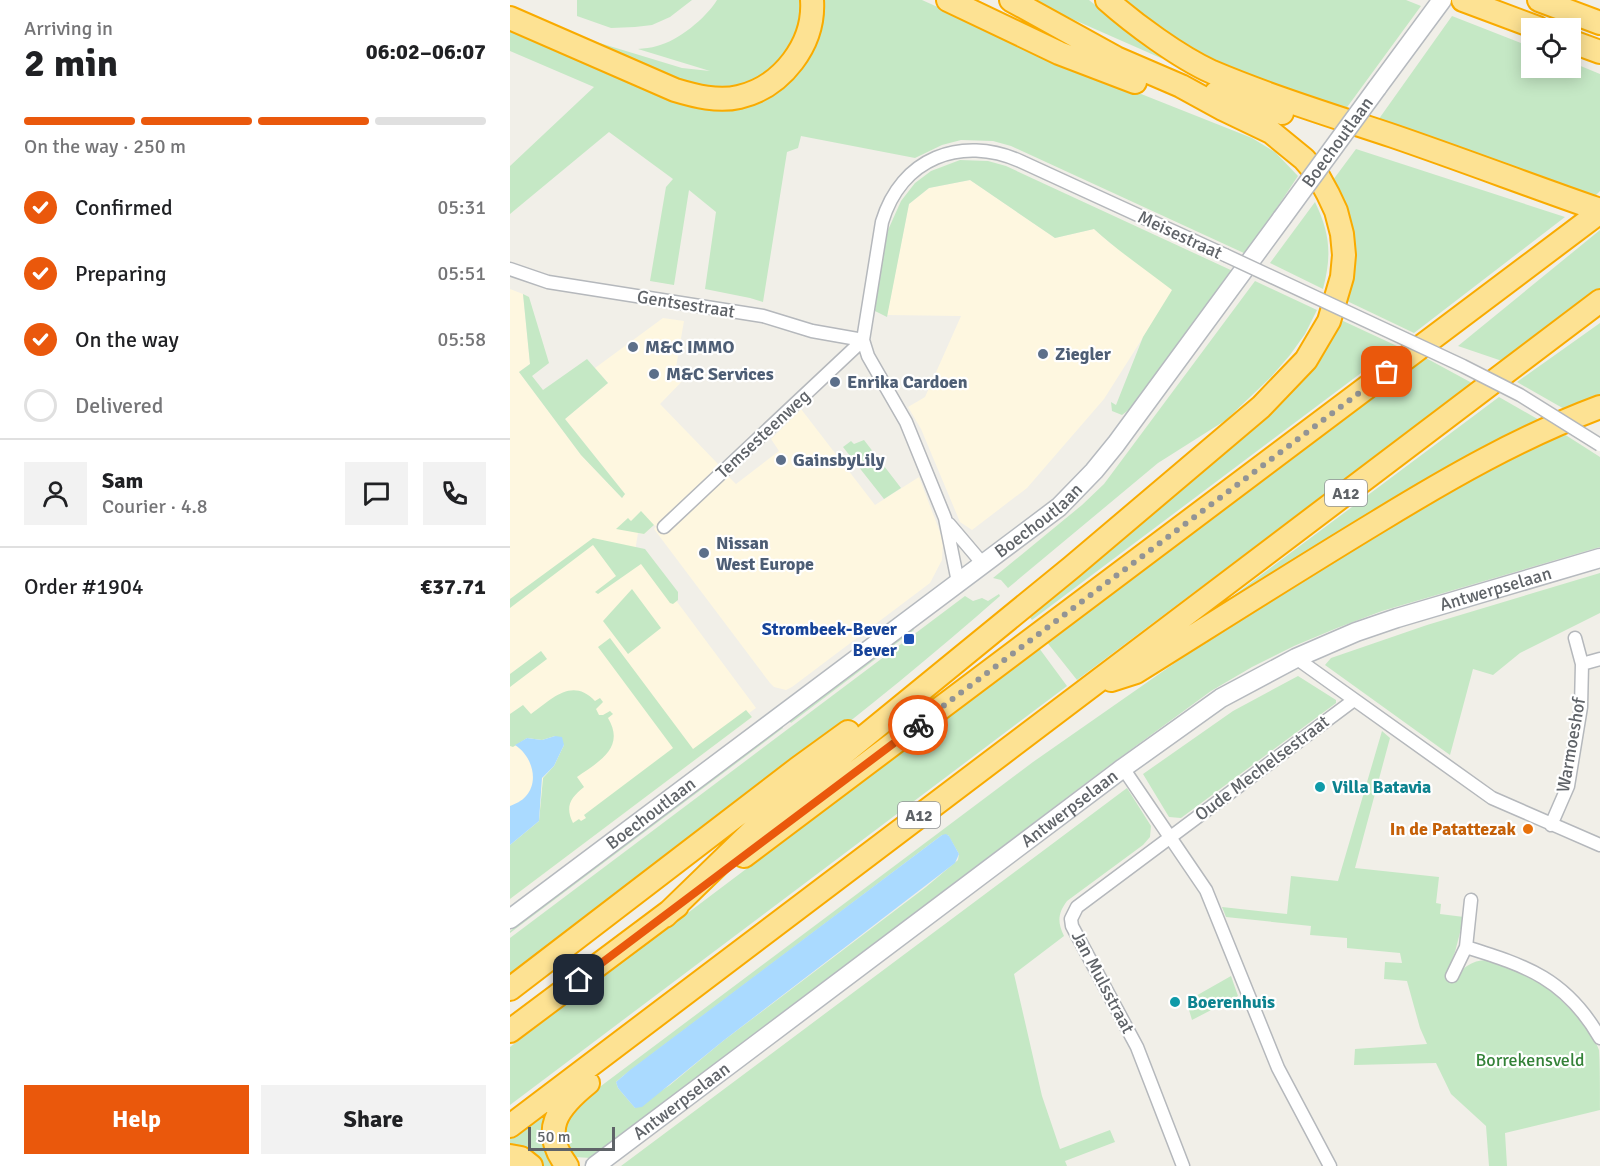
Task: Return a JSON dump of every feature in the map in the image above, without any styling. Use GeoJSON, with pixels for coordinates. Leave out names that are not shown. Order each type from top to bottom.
{"type":"FeatureCollection","features":[{"type":"Feature","properties":{"kind":"highway"},"geometry":{"type":"LineString","coordinates":[[510,18],[675,90],[693,96],[724,99],[751,93],[768,84],[786,70],[805,39],[810,25],[812,0]]}},
{"type":"Feature","properties":{"kind":"highway"},"geometry":{"type":"LineString","coordinates":[[948,0],[1059,53],[1147,86],[1223,109]]}},
{"type":"Feature","properties":{"kind":"highway"},"geometry":{"type":"LineString","coordinates":[[665,916],[772,812],[1072,567],[1262,407],[1306,360],[1329,321],[1342,277],[1344,255],[1342,234],[1336,211],[1317,174],[1290,146],[1271,132],[1181,86],[1116,58],[1011,0]]}},
{"type":"Feature","properties":{"kind":"highway"},"geometry":{"type":"LineString","coordinates":[[1107,0],[1160,40],[1210,71],[1271,95],[1468,162],[1600,211]]}},
{"type":"Feature","properties":{"kind":"highway"},"geometry":{"type":"LineString","coordinates":[[1463,0],[1521,22]]}},
{"type":"Feature","properties":{"kind":"highway"},"geometry":{"type":"LineString","coordinates":[[1539,0],[1600,23]]}},
{"type":"Feature","properties":{"kind":"highway"},"geometry":{"type":"LineString","coordinates":[[1581,45],[1600,52]]}},
{"type":"Feature","properties":{"kind":"highway"},"geometry":{"type":"LineString","coordinates":[[1181,86],[1219,94],[1465,171],[1511,179]]}},
{"type":"Feature","properties":{"kind":"highway"},"geometry":{"type":"LineString","coordinates":[[510,1031],[1600,211]]}},
{"type":"Feature","properties":{"kind":"highway","name":"A12"},"geometry":{"type":"LineString","coordinates":[[510,1126],[1600,301]]}},
{"type":"Feature","properties":{"kind":"highway"},"geometry":{"type":"LineString","coordinates":[[1093,686],[1136,672],[1334,548],[1482,460],[1559,423],[1600,407]]}},
{"type":"Feature","properties":{"kind":"highway"},"geometry":{"type":"LineString","coordinates":[[510,989],[797,769],[853,729],[912,698]]}},
{"type":"Feature","properties":{"kind":"highway"},"geometry":{"type":"LineString","coordinates":[[567,1166],[557,1152],[552,1133],[562,1108],[575,1093],[746,947]]}},
{"type":"Feature","properties":{"kind":"highway"},"geometry":{"type":"LineString","coordinates":[[510,1156],[521,1158],[531,1166]]}},
{"type":"Feature","properties":{"kind":"main road","name":"Boechoutlaan"},"geometry":{"type":"LineString","coordinates":[[510,919],[1059,507],[1094,471],[1442,0]]}},
{"type":"Feature","properties":{"kind":"main road","name":"Antwerpselaan"},"geometry":{"type":"LineString","coordinates":[[594,1166],[1123,768],[1221,698],[1296,658],[1344,636],[1600,558]]}},
{"type":"Feature","properties":{"kind":"street","name":"Meisestraat"},"geometry":{"type":"LineString","coordinates":[[863,340],[882,222],[886,208],[897,189],[908,176],[934,158],[955,151],[981,150],[1011,157],[1482,376],[1556,416],[1600,445]]}},
{"type":"Feature","properties":{"kind":"street","name":"Gentsestraat"},"geometry":{"type":"LineString","coordinates":[[510,269],[548,282],[763,316],[812,331],[863,340]]}},
{"type":"Feature","properties":{"kind":"street"},"geometry":{"type":"LineString","coordinates":[[863,340],[868,356],[906,422],[945,518],[953,547],[958,582]]}},
{"type":"Feature","properties":{"kind":"street","name":"Temsesteenweg"},"geometry":{"type":"LineString","coordinates":[[664,526],[863,340]]}},
{"type":"Feature","properties":{"kind":"street"},"geometry":{"type":"LineString","coordinates":[[945,518],[983,564]]}},
{"type":"Feature","properties":{"kind":"street","name":"Warmoeshof"},"geometry":{"type":"LineString","coordinates":[[1551,825],[1568,786],[1581,707],[1582,664],[1575,638]]}},
{"type":"Feature","properties":{"kind":"street"},"geometry":{"type":"LineString","coordinates":[[1296,658],[1492,798],[1600,845]]}},
{"type":"Feature","properties":{"kind":"street"},"geometry":{"type":"LineString","coordinates":[[1582,664],[1600,659]]}},
{"type":"Feature","properties":{"kind":"street","name":"Oude Mechelsestraat"},"geometry":{"type":"LineString","coordinates":[[1170,836],[1354,700]]}},
{"type":"Feature","properties":{"kind":"street"},"geometry":{"type":"LineString","coordinates":[[1123,768],[1206,890],[1278,1068],[1330,1166]]}},
{"type":"Feature","properties":{"kind":"street","name":"Jan Mulsstraat"},"geometry":{"type":"LineString","coordinates":[[1170,836],[1077,907],[1071,919],[1075,932],[1137,1047],[1183,1166]]}},
{"type":"Feature","properties":{"kind":"street"},"geometry":{"type":"LineString","coordinates":[[1452,976],[1466,947],[1471,900]]}},
{"type":"Feature","properties":{"kind":"street"},"geometry":{"type":"LineString","coordinates":[[1466,947],[1516,963],[1545,979],[1576,1004],[1600,1038]]}},
{"type":"Feature","properties":{"kind":"shaded area"},"geometry":{"type":"Polygon","coordinates":[[[970,180],[1055,238],[1094,229],[1173,290],[1104,399],[1027,488],[972,530],[960,522],[921,429],[908,407],[925,397],[961,316],[887,315],[909,204],[929,188],[970,180]]]}},
{"type":"Feature","properties":{"kind":"shaded area"},"geometry":{"type":"Polygon","coordinates":[[[510,289],[523,294],[530,364],[519,372],[581,455],[622,498],[625,494],[565,419],[608,383],[595,368],[663,318],[684,321],[676,367],[692,371],[660,404],[719,465],[659,523],[667,532],[727,475],[736,484],[779,451],[771,439],[801,409],[875,505],[919,477],[943,540],[942,560],[930,583],[786,690],[774,687],[770,683],[654,529],[656,526],[654,525],[644,534],[638,533],[635,551],[640,552],[756,708],[749,713],[752,717],[510,899],[510,289]]]}},
{"type":"Feature","properties":{"kind":"green space"},"geometry":{"type":"Polygon","coordinates":[[[577,0],[692,0],[670,17],[652,25],[611,28],[577,16],[577,0]]]}},
{"type":"Feature","properties":{"kind":"green space"},"geometry":{"type":"Polygon","coordinates":[[[717,0],[803,0],[800,27],[785,57],[759,78],[734,88],[698,88],[616,55],[593,41],[682,68],[710,71],[638,49],[652,47],[674,39],[691,28],[717,0]]]}},
{"type":"Feature","properties":{"kind":"green space"},"geometry":{"type":"Polygon","coordinates":[[[819,0],[922,0],[1058,61],[1252,138],[1275,152],[1298,176],[1246,254],[1011,146],[993,141],[961,140],[942,145],[915,158],[801,136],[798,148],[787,152],[763,302],[705,289],[716,212],[689,190],[674,285],[650,281],[666,187],[673,179],[609,132],[510,214],[510,166],[594,87],[510,51],[510,25],[662,93],[766,93],[819,0]]]}},
{"type":"Feature","properties":{"kind":"green space"},"geometry":{"type":"Polygon","coordinates":[[[1029,0],[1089,0],[1163,59],[1029,0]]]}},
{"type":"Feature","properties":{"kind":"green space"},"geometry":{"type":"Polygon","coordinates":[[[1121,0],[1406,0],[1421,6],[1345,110],[1223,67],[1163,32],[1121,0]]]}},
{"type":"Feature","properties":{"kind":"green space"},"geometry":{"type":"Polygon","coordinates":[[[1452,16],[1521,43],[1521,78],[1581,78],[1581,66],[1600,74],[1600,191],[1595,196],[1376,123],[1452,16]]]}},
{"type":"Feature","properties":{"kind":"green space"},"geometry":{"type":"Polygon","coordinates":[[[1356,149],[1565,217],[1414,333],[1347,301],[1353,271],[1345,208],[1333,180],[1356,149]]]}},
{"type":"Feature","properties":{"kind":"green space"},"geometry":{"type":"Polygon","coordinates":[[[960,160],[988,161],[1006,166],[1235,272],[1138,403],[1122,415],[1112,411],[1111,402],[1116,405],[1143,337],[1172,290],[1094,229],[1055,238],[970,180],[929,188],[909,204],[887,317],[875,311],[884,239],[901,201],[915,183],[931,171],[960,160]]]}},
{"type":"Feature","properties":{"kind":"green space"},"geometry":{"type":"Polygon","coordinates":[[[1315,202],[1324,224],[1328,244],[1328,265],[1323,289],[1270,263],[1315,202]]]}},
{"type":"Feature","properties":{"kind":"green space"},"geometry":{"type":"Polygon","coordinates":[[[1600,230],[1600,288],[1505,362],[1458,346],[1600,230]]]}},
{"type":"Feature","properties":{"kind":"green space"},"geometry":{"type":"Polygon","coordinates":[[[1255,281],[1317,310],[1305,334],[1271,377],[1226,420],[1158,463],[1008,588],[1001,580],[993,578],[1082,505],[1104,484],[1255,281]]]}},
{"type":"Feature","properties":{"kind":"green space"},"geometry":{"type":"Polygon","coordinates":[[[523,294],[529,297],[549,363],[532,376],[543,390],[587,359],[608,383],[565,419],[625,494],[622,498],[581,455],[519,372],[530,364],[523,294]]]}},
{"type":"Feature","properties":{"kind":"green space"},"geometry":{"type":"Polygon","coordinates":[[[1341,320],[1397,346],[1032,620],[1027,614],[1341,320]]]}},
{"type":"Feature","properties":{"kind":"green space"},"geometry":{"type":"Polygon","coordinates":[[[1600,323],[1600,399],[1566,410],[1517,382],[1600,323]]]}},
{"type":"Feature","properties":{"kind":"green space"},"geometry":{"type":"Polygon","coordinates":[[[1424,357],[1472,383],[1077,680],[1046,641],[1424,357]]]}},
{"type":"Feature","properties":{"kind":"green space"},"geometry":{"type":"Polygon","coordinates":[[[1499,397],[1541,421],[1227,605],[1225,602],[1499,397]]]}},
{"type":"Feature","properties":{"kind":"green space"},"geometry":{"type":"Polygon","coordinates":[[[1564,434],[1600,457],[1600,547],[1382,611],[1294,646],[1252,667],[1211,691],[1103,770],[591,1158],[574,1157],[562,1146],[568,1115],[593,1092],[1033,762],[1192,651],[1407,517],[1510,459],[1564,434]],[[942,835],[623,1076],[616,1082],[618,1088],[635,1108],[670,1085],[723,1041],[926,887],[958,860],[959,854],[948,835],[942,835]]]}},
{"type":"Feature","properties":{"kind":"green space"},"geometry":{"type":"Polygon","coordinates":[[[864,440],[901,488],[884,499],[843,447],[851,441],[854,444],[864,440]]]}},
{"type":"Feature","properties":{"kind":"green space"},"geometry":{"type":"Polygon","coordinates":[[[641,511],[654,525],[644,534],[616,529],[628,518],[631,521],[641,511]]]}},
{"type":"Feature","properties":{"kind":"green space"},"geometry":{"type":"Polygon","coordinates":[[[593,538],[645,549],[678,592],[678,600],[673,604],[670,603],[641,564],[598,594],[595,592],[616,576],[593,545],[510,608],[510,599],[593,538]]]}},
{"type":"Feature","properties":{"kind":"green space"},"geometry":{"type":"Polygon","coordinates":[[[1600,573],[1600,613],[1520,653],[1493,675],[1473,669],[1450,755],[1325,665],[1331,658],[1427,625],[1600,573]]]}},
{"type":"Feature","properties":{"kind":"green space"},"geometry":{"type":"Polygon","coordinates":[[[632,589],[661,628],[628,654],[603,621],[632,589]]]}},
{"type":"Feature","properties":{"kind":"green space"},"geometry":{"type":"Polygon","coordinates":[[[999,594],[1000,596],[941,647],[821,744],[510,978],[510,938],[965,596],[973,601],[982,598],[988,601],[999,594]]]}},
{"type":"Feature","properties":{"kind":"green space"},"geometry":{"type":"Polygon","coordinates":[[[913,628],[914,630],[791,723],[789,721],[913,628]]]}},
{"type":"Feature","properties":{"kind":"green space"},"geometry":{"type":"Polygon","coordinates":[[[610,638],[693,749],[746,710],[752,717],[510,899],[510,845],[539,821],[543,778],[554,766],[564,745],[555,736],[542,740],[527,738],[513,747],[510,746],[510,714],[523,705],[531,714],[562,693],[578,691],[587,694],[595,701],[600,698],[603,702],[596,709],[599,715],[610,711],[613,714],[608,718],[613,729],[612,746],[601,760],[577,777],[584,787],[570,803],[569,812],[573,823],[586,818],[584,815],[673,748],[598,647],[610,638]]]}},
{"type":"Feature","properties":{"kind":"green space"},"geometry":{"type":"Polygon","coordinates":[[[1039,648],[1067,686],[510,1105],[510,1047],[1039,648]]]}},
{"type":"Feature","properties":{"kind":"green space"},"geometry":{"type":"Polygon","coordinates":[[[541,651],[547,659],[510,687],[510,674],[541,651]]]}},
{"type":"Feature","properties":{"kind":"green space"},"geometry":{"type":"Polygon","coordinates":[[[1298,676],[1336,700],[1336,703],[1181,818],[1169,817],[1143,774],[1233,711],[1298,676]]]}},
{"type":"Feature","properties":{"kind":"green space"},"geometry":{"type":"Polygon","coordinates":[[[782,726],[783,728],[766,741],[510,933],[510,931],[782,726]]]}},
{"type":"Feature","properties":{"kind":"green space","name":"Borrekensveld"},"geometry":{"type":"Polygon","coordinates":[[[1382,731],[1390,738],[1355,868],[1439,877],[1436,903],[1441,904],[1440,914],[1464,917],[1446,975],[1456,981],[1465,967],[1483,960],[1502,963],[1522,971],[1562,1001],[1591,1035],[1599,1050],[1600,1110],[1505,1133],[1507,1166],[1489,1166],[1486,1126],[1451,1094],[1436,1063],[1354,1065],[1355,1049],[1427,1044],[1420,1028],[1407,981],[1384,979],[1385,962],[1402,963],[1400,953],[1347,948],[1347,938],[1310,935],[1311,926],[1226,917],[1222,907],[1287,914],[1291,876],[1338,881],[1382,731]]]}},
{"type":"Feature","properties":{"kind":"green space"},"geometry":{"type":"Polygon","coordinates":[[[1127,788],[1151,826],[1150,837],[1143,845],[1067,901],[1060,918],[1064,936],[1014,974],[1042,1096],[1060,1149],[1110,1130],[1115,1142],[1065,1161],[1067,1166],[621,1166],[1127,788]]]}},
{"type":"Feature","properties":{"kind":"green space"},"geometry":{"type":"Polygon","coordinates":[[[1231,976],[1238,996],[1192,1020],[1189,1010],[1199,1005],[1194,997],[1231,976]]]}},
{"type":"Feature","properties":{"kind":"green space"},"geometry":{"type":"Polygon","coordinates":[[[548,1103],[557,1166],[542,1166],[536,1159],[510,1149],[510,1136],[548,1103]]]}},
{"type":"Feature","properties":{"kind":"water"},"geometry":{"type":"Polygon","coordinates":[[[555,736],[562,737],[564,745],[554,766],[542,778],[539,821],[510,845],[510,806],[526,796],[530,790],[533,775],[529,761],[521,749],[515,745],[527,738],[542,740],[555,736]]]}},
{"type":"Feature","properties":{"kind":"water"},"geometry":{"type":"Polygon","coordinates":[[[946,834],[959,854],[955,863],[723,1041],[642,1107],[635,1108],[618,1088],[616,1082],[630,1070],[946,834]]]}},
{"type":"Feature","properties":{"kind":"way so far"},"geometry":{"type":"LineString","coordinates":[[918,725],[1387,372]]}},
{"type":"Feature","properties":{"kind":"place","name":"M&C IMMO"},"geometry":{"type":"Point","coordinates":[633,347]}},
{"type":"Feature","properties":{"kind":"place","name":"Ziegler"},"geometry":{"type":"Point","coordinates":[1043,354]}},
{"type":"Feature","properties":{"kind":"place","name":"M&C Services"},"geometry":{"type":"Point","coordinates":[654,374]}},
{"type":"Feature","properties":{"kind":"place","name":"Enrika Cardoen"},"geometry":{"type":"Point","coordinates":[835,382]}},
{"type":"Feature","properties":{"kind":"place","name":"GainsbyLily"},"geometry":{"type":"Point","coordinates":[781,460]}},
{"type":"Feature","properties":{"kind":"place","name":"Nissan West Europe"},"geometry":{"type":"Point","coordinates":[704,553]}},
{"type":"Feature","properties":{"kind":"place","name":"Strombeek-Bever Bever"},"geometry":{"type":"Point","coordinates":[909,639]}},
{"type":"Feature","properties":{"kind":"place","name":"Villa Batavia"},"geometry":{"type":"Point","coordinates":[1320,787]}},
{"type":"Feature","properties":{"kind":"place","name":"In de Patattezak"},"geometry":{"type":"Point","coordinates":[1528,829]}},
{"type":"Feature","properties":{"kind":"place","name":"Boerenhuis"},"geometry":{"type":"Point","coordinates":[1175,1002]}},
{"type":"Feature","properties":{"kind":"route"},"geometry":{"type":"LineString","coordinates":[[579,980],[918,725]]}}]}
